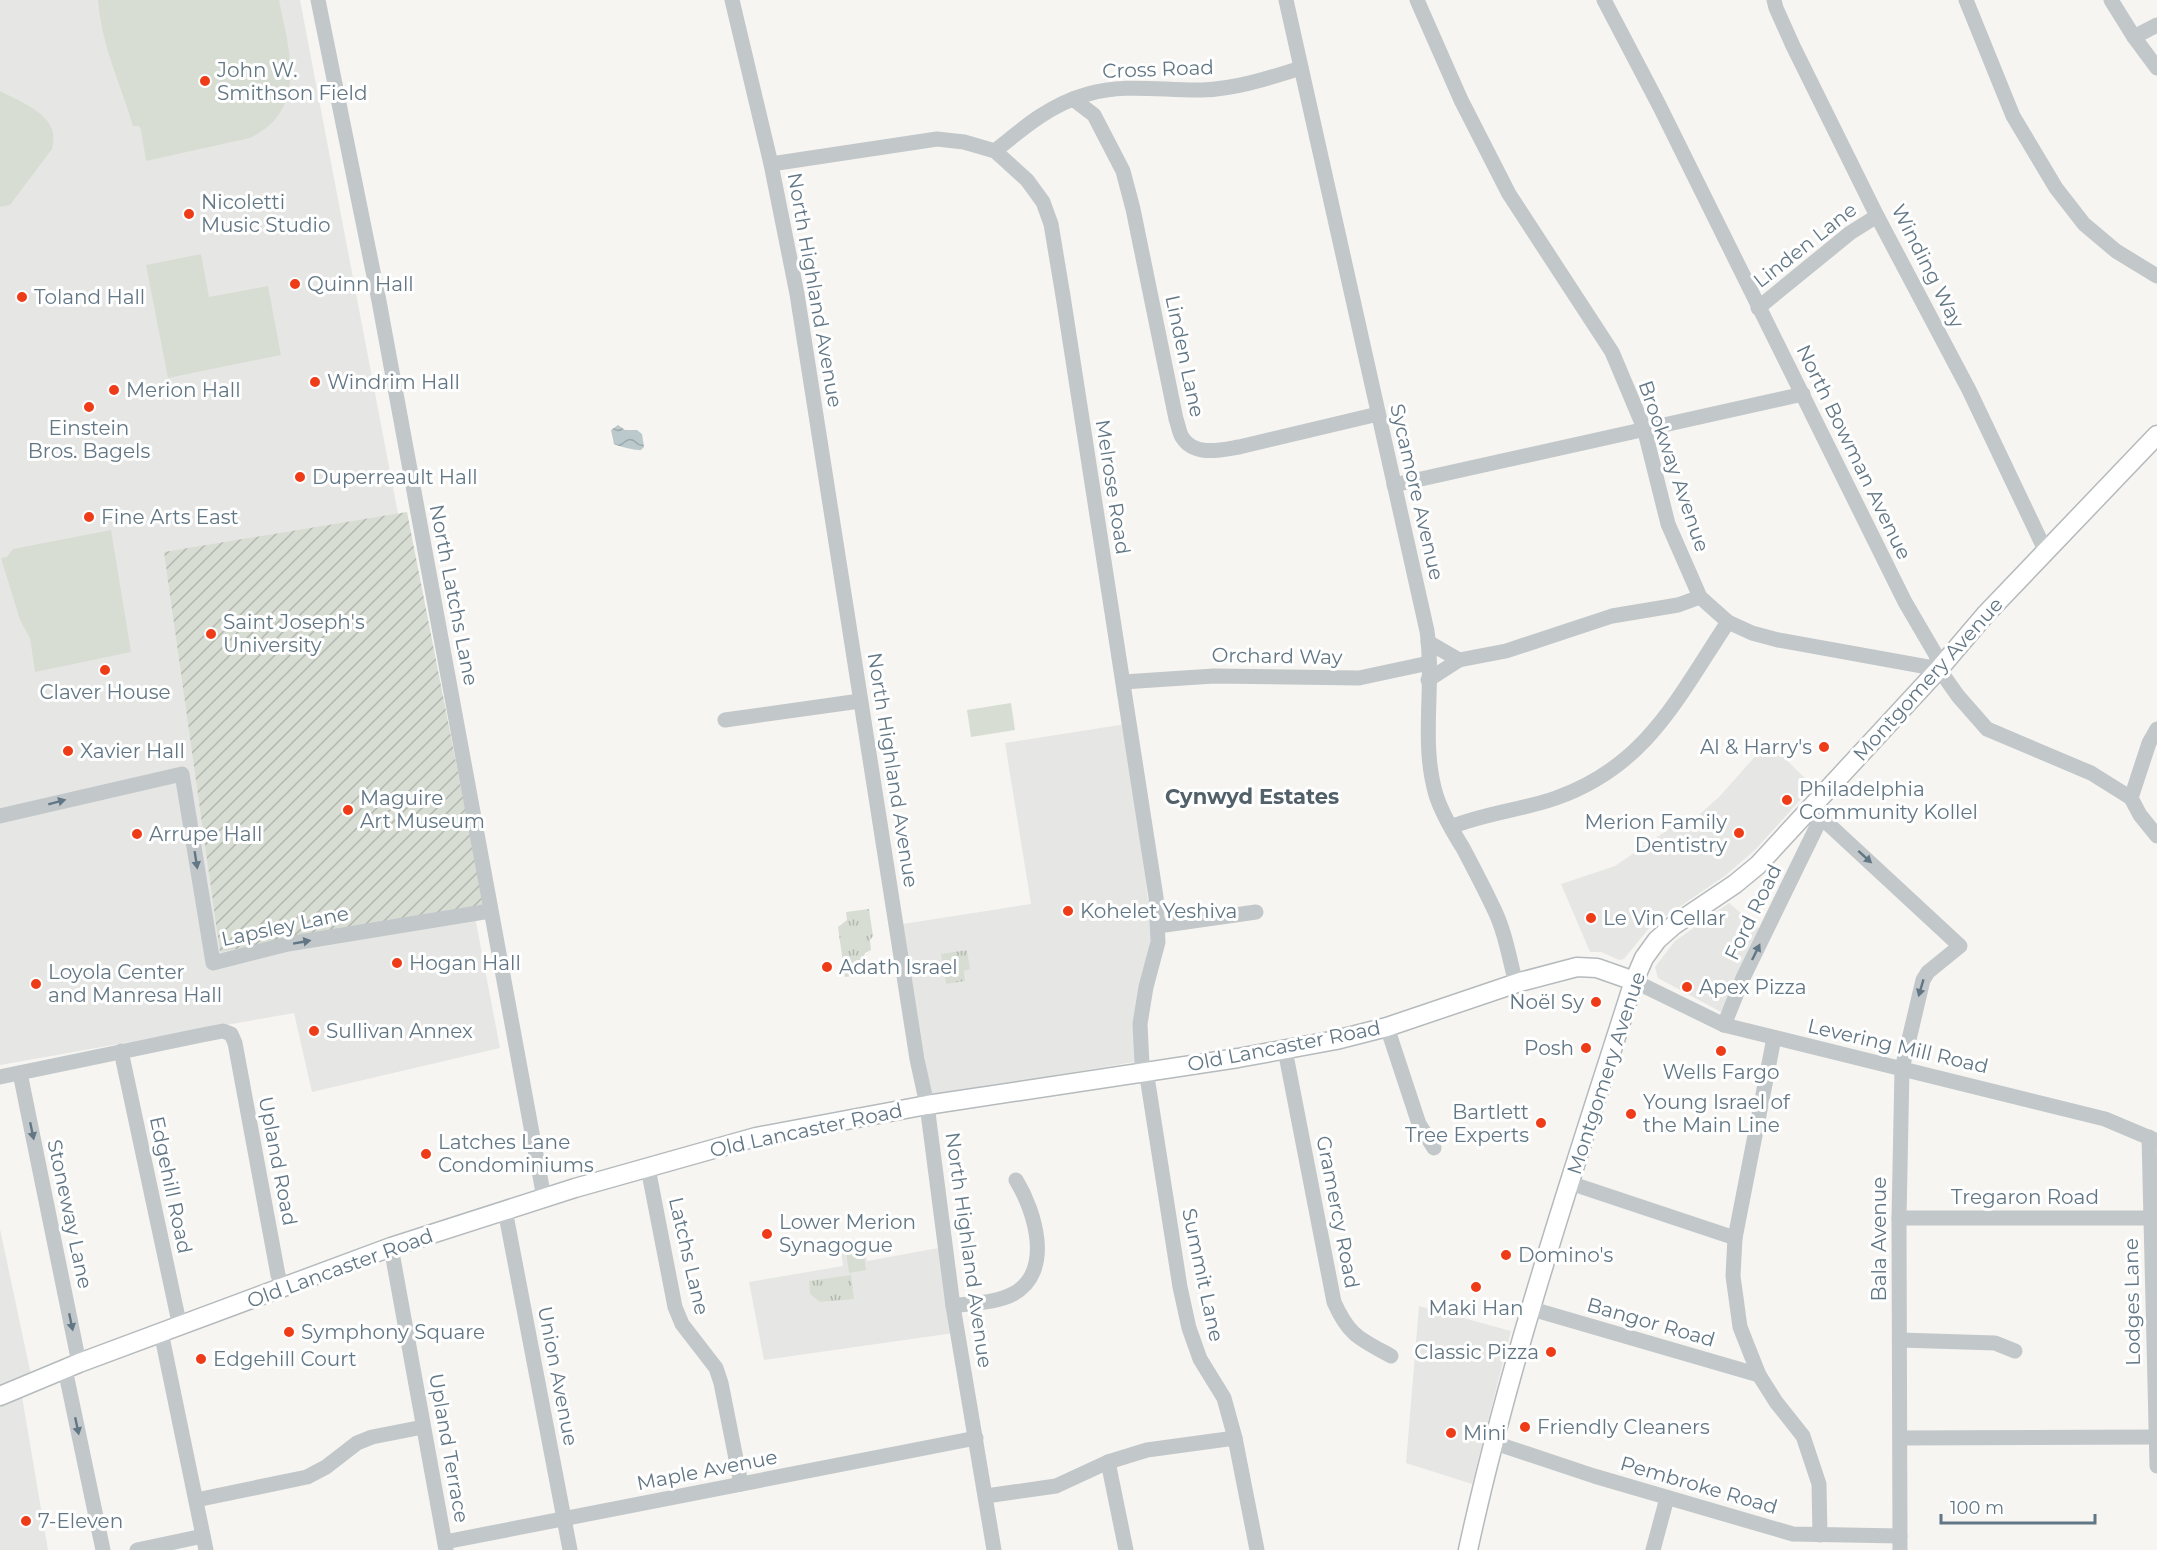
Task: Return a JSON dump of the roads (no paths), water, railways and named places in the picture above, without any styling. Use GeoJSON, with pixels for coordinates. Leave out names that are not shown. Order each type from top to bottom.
{"type":"FeatureCollection","features":[{"type":"Feature","properties":{"kind":"main road","name":"Montgomery Avenue"},"geometry":{"type":"LineString","coordinates":[[1468,1550],[1492,1442],[1570,1183],[1634,981],[1644,958],[1657,940],[1674,925],[1748,874],[1816,813],[1985,615],[2154,444]]}},
{"type":"Feature","properties":{"kind":"main road","name":"Old Lancaster Road"},"geometry":{"type":"LineString","coordinates":[[0,1396],[161,1332],[180,1327],[391,1248],[544,1198],[756,1137],[927,1105],[1285,1050],[1336,1040],[1387,1027],[1548,974],[1583,966],[1597,968],[1634,981]]}},
{"type":"Feature","properties":{"kind":"street","name":"North Latchs Lane"},"geometry":{"type":"LineString","coordinates":[[318,0],[379,302],[544,1198]]}},
{"type":"Feature","properties":{"kind":"street","name":"North Highland Avenue"},"geometry":{"type":"LineString","coordinates":[[732,0],[771,164],[799,305],[917,1059],[927,1105],[953,1306],[994,1550]]}},
{"type":"Feature","properties":{"kind":"street","name":"Sycamore Avenue"},"geometry":{"type":"LineString","coordinates":[[1286,0],[1428,642],[1429,760],[1437,799],[1502,927],[1516,984]]}},
{"type":"Feature","properties":{"kind":"street","name":"Brookway Avenue"},"geometry":{"type":"LineString","coordinates":[[1417,0],[1461,100],[1509,194],[1612,352],[1644,429],[1668,524],[1700,597],[1728,622],[1752,633],[1778,640],[1939,669]]}},
{"type":"Feature","properties":{"kind":"street","name":"North Bowman Avenue"},"geometry":{"type":"LineString","coordinates":[[1604,0],[1659,105],[1905,602],[1936,655],[1939,669],[1958,696],[1987,729],[2091,773],[2131,798],[2140,815],[2157,837]]}},
{"type":"Feature","properties":{"kind":"street","name":"Winding Way"},"geometry":{"type":"LineString","coordinates":[[1774,0],[1793,46],[1877,216],[1969,390],[2046,552]]}},
{"type":"Feature","properties":{"kind":"street"},"geometry":{"type":"LineString","coordinates":[[1966,0],[2013,116],[2056,188],[2083,223],[2116,251],[2157,276]]}},
{"type":"Feature","properties":{"kind":"street"},"geometry":{"type":"LineString","coordinates":[[2111,0],[2157,68]]}},
{"type":"Feature","properties":{"kind":"street"},"geometry":{"type":"LineString","coordinates":[[2134,37],[2157,25]]}},
{"type":"Feature","properties":{"kind":"street","name":"Cross Road"},"geometry":{"type":"LineString","coordinates":[[995,152],[1039,115],[1073,99],[1100,92],[1132,88],[1188,90],[1224,88],[1301,68]]}},
{"type":"Feature","properties":{"kind":"street"},"geometry":{"type":"LineString","coordinates":[[1094,115],[1094,107],[1100,92]]}},
{"type":"Feature","properties":{"kind":"street","name":"Linden Lane"},"geometry":{"type":"LineString","coordinates":[[1073,99],[1094,115],[1123,171],[1182,438],[1200,451],[1218,450],[1378,414]]}},
{"type":"Feature","properties":{"kind":"street","name":"Melrose Road"},"geometry":{"type":"LineString","coordinates":[[771,164],[937,139],[964,141],[995,152],[1027,180],[1043,202],[1051,224],[1156,897],[1158,926],[1154,960],[1146,987],[1140,1024],[1142,1064],[1145,1072]]}},
{"type":"Feature","properties":{"kind":"street","name":"Linden Lane"},"geometry":{"type":"LineString","coordinates":[[1758,308],[1850,233],[1877,216]]}},
{"type":"Feature","properties":{"kind":"street"},"geometry":{"type":"LineString","coordinates":[[1394,485],[1803,394]]}},
{"type":"Feature","properties":{"kind":"street"},"geometry":{"type":"LineString","coordinates":[[1428,680],[1459,660],[1506,651],[1612,616],[1678,605],[1700,597]]}},
{"type":"Feature","properties":{"kind":"street"},"geometry":{"type":"LineString","coordinates":[[1451,827],[1554,799],[1608,774],[1634,752],[1664,720],[1728,622]]}},
{"type":"Feature","properties":{"kind":"street"},"geometry":{"type":"LineString","coordinates":[[1428,642],[1459,660]]}},
{"type":"Feature","properties":{"kind":"street","name":"Orchard Way"},"geometry":{"type":"LineString","coordinates":[[1123,682],[1214,675],[1359,678],[1429,663]]}},
{"type":"Feature","properties":{"kind":"street"},"geometry":{"type":"LineString","coordinates":[[725,720],[860,700]]}},
{"type":"Feature","properties":{"kind":"street"},"geometry":{"type":"LineString","coordinates":[[2131,798],[2149,743],[2157,729]]}},
{"type":"Feature","properties":{"kind":"street","name":"Lapsley Lane"},"geometry":{"type":"LineString","coordinates":[[0,816],[182,774],[213,963],[288,944],[490,911]]}},
{"type":"Feature","properties":{"kind":"street","name":"Bala Avenue"},"geometry":{"type":"LineString","coordinates":[[1816,813],[1960,946],[1928,972],[1923,980],[1902,1069],[1899,1218],[1900,1543]]}},
{"type":"Feature","properties":{"kind":"street","name":"Ford Road"},"geometry":{"type":"LineString","coordinates":[[1724,1025],[1816,813]]}},
{"type":"Feature","properties":{"kind":"street"},"geometry":{"type":"LineString","coordinates":[[1158,926],[1256,912]]}},
{"type":"Feature","properties":{"kind":"street","name":"Levering Mill Road"},"geometry":{"type":"LineString","coordinates":[[1634,981],[1724,1025],[2105,1119],[2153,1139]]}},
{"type":"Feature","properties":{"kind":"street"},"geometry":{"type":"LineString","coordinates":[[1387,1027],[1419,1124],[1434,1148]]}},
{"type":"Feature","properties":{"kind":"street","name":"Upland Road"},"geometry":{"type":"LineString","coordinates":[[121,1051],[223,1031],[231,1034],[235,1043],[278,1275],[283,1287]]}},
{"type":"Feature","properties":{"kind":"street"},"geometry":{"type":"LineString","coordinates":[[1774,1038],[1736,1238],[1733,1276],[1740,1327],[1759,1375],[1776,1402],[1803,1436],[1819,1484],[1820,1535]]}},
{"type":"Feature","properties":{"kind":"street","name":"Gramercy Road"},"geometry":{"type":"LineString","coordinates":[[1285,1050],[1334,1302],[1342,1320],[1352,1334],[1391,1356]]}},
{"type":"Feature","properties":{"kind":"street"},"geometry":{"type":"LineString","coordinates":[[0,1077],[121,1051]]}},
{"type":"Feature","properties":{"kind":"street","name":"Edgehill Road"},"geometry":{"type":"LineString","coordinates":[[121,1051],[180,1327]]}},
{"type":"Feature","properties":{"kind":"street","name":"Summit Lane"},"geometry":{"type":"LineString","coordinates":[[1145,1072],[1180,1287],[1200,1359],[1224,1398],[1235,1438],[1257,1550]]}},
{"type":"Feature","properties":{"kind":"street","name":"Stoneway Lane"},"geometry":{"type":"LineString","coordinates":[[20,1074],[103,1550]]}},
{"type":"Feature","properties":{"kind":"street","name":"Lodges Lane"},"geometry":{"type":"LineString","coordinates":[[2153,1139],[2152,1218],[2157,1466]]}},
{"type":"Feature","properties":{"kind":"street","name":"Latchs Lane"},"geometry":{"type":"LineString","coordinates":[[648,1168],[675,1307],[682,1324],[716,1368],[722,1383],[741,1484]]}},
{"type":"Feature","properties":{"kind":"street"},"geometry":{"type":"LineString","coordinates":[[953,1306],[1009,1296],[1024,1286],[1033,1273],[1037,1262],[1037,1246],[1025,1195],[1016,1180]]}},
{"type":"Feature","properties":{"kind":"street"},"geometry":{"type":"LineString","coordinates":[[1570,1183],[1736,1238]]}},
{"type":"Feature","properties":{"kind":"street","name":"Union Avenue"},"geometry":{"type":"LineString","coordinates":[[505,1210],[570,1550]]}},
{"type":"Feature","properties":{"kind":"street","name":"Tregaron Road"},"geometry":{"type":"LineString","coordinates":[[1899,1218],[2152,1218]]}},
{"type":"Feature","properties":{"kind":"street","name":"Upland Terrace"},"geometry":{"type":"LineString","coordinates":[[391,1248],[445,1546]]}},
{"type":"Feature","properties":{"kind":"street","name":"Bangor Road"},"geometry":{"type":"LineString","coordinates":[[1532,1310],[1759,1375]]}},
{"type":"Feature","properties":{"kind":"street"},"geometry":{"type":"LineString","coordinates":[[137,1550],[205,1543],[161,1332]]}},
{"type":"Feature","properties":{"kind":"street"},"geometry":{"type":"LineString","coordinates":[[1900,1340],[1995,1343],[2015,1351]]}},
{"type":"Feature","properties":{"kind":"street"},"geometry":{"type":"LineString","coordinates":[[196,1500],[307,1477],[326,1467],[357,1443],[372,1437],[423,1427]]}},
{"type":"Feature","properties":{"kind":"street"},"geometry":{"type":"LineString","coordinates":[[1900,1438],[2156,1437]]}},
{"type":"Feature","properties":{"kind":"street","name":"Maple Avenue"},"geometry":{"type":"LineString","coordinates":[[445,1546],[976,1438]]}},
{"type":"Feature","properties":{"kind":"street"},"geometry":{"type":"LineString","coordinates":[[986,1496],[1056,1486],[1108,1462],[1159,1447],[1235,1438]]}},
{"type":"Feature","properties":{"kind":"street","name":"Pembroke Road"},"geometry":{"type":"LineString","coordinates":[[1492,1442],[1667,1498],[1793,1534],[1900,1543]]}},
{"type":"Feature","properties":{"kind":"street"},"geometry":{"type":"LineString","coordinates":[[1108,1462],[1126,1550]]}},
{"type":"Feature","properties":{"kind":"street"},"geometry":{"type":"LineString","coordinates":[[1653,1550],[1667,1498]]}},
{"type":"Feature","properties":{"kind":"water"},"geometry":{"type":"Polygon","coordinates":[[[618,425],[625,430],[637,430],[642,434],[644,447],[639,450],[614,444],[611,430],[618,425]]]}},
{"type":"Feature","properties":{"kind":"place","name":"John W. Smithson Field"},"geometry":{"type":"Point","coordinates":[205,81]}},
{"type":"Feature","properties":{"kind":"place","name":"Nicoletti Music Studio"},"geometry":{"type":"Point","coordinates":[189,214]}},
{"type":"Feature","properties":{"kind":"place","name":"Quinn Hall"},"geometry":{"type":"Point","coordinates":[295,284]}},
{"type":"Feature","properties":{"kind":"place","name":"Toland Hall"},"geometry":{"type":"Point","coordinates":[22,297]}},
{"type":"Feature","properties":{"kind":"place","name":"Windrim Hall"},"geometry":{"type":"Point","coordinates":[315,382]}},
{"type":"Feature","properties":{"kind":"place","name":"Merion Hall"},"geometry":{"type":"Point","coordinates":[114,390]}},
{"type":"Feature","properties":{"kind":"place","name":"Einstein Bros. Bagels"},"geometry":{"type":"Point","coordinates":[89,407]}},
{"type":"Feature","properties":{"kind":"place","name":"Duperreault Hall"},"geometry":{"type":"Point","coordinates":[300,477]}},
{"type":"Feature","properties":{"kind":"place","name":"Fine Arts East"},"geometry":{"type":"Point","coordinates":[89,517]}},
{"type":"Feature","properties":{"kind":"place","name":"Saint Joseph's University"},"geometry":{"type":"Point","coordinates":[211,634]}},
{"type":"Feature","properties":{"kind":"place","name":"Claver House"},"geometry":{"type":"Point","coordinates":[105,670]}},
{"type":"Feature","properties":{"kind":"place","name":"Al & Harry's"},"geometry":{"type":"Point","coordinates":[1824,747]}},
{"type":"Feature","properties":{"kind":"place","name":"Xavier Hall"},"geometry":{"type":"Point","coordinates":[68,751]}},
{"type":"Feature","properties":{"kind":"place","name":"Philadelphia Community Kollel"},"geometry":{"type":"Point","coordinates":[1787,800]}},
{"type":"Feature","properties":{"kind":"place","name":"Maguire Art Museum"},"geometry":{"type":"Point","coordinates":[348,810]}},
{"type":"Feature","properties":{"kind":"place","name":"Merion Family Dentistry"},"geometry":{"type":"Point","coordinates":[1739,833]}},
{"type":"Feature","properties":{"kind":"place","name":"Arrupe Hall"},"geometry":{"type":"Point","coordinates":[137,834]}},
{"type":"Feature","properties":{"kind":"place","name":"Kohelet Yeshiva"},"geometry":{"type":"Point","coordinates":[1068,911]}},
{"type":"Feature","properties":{"kind":"place","name":"Le Vin Cellar"},"geometry":{"type":"Point","coordinates":[1591,918]}},
{"type":"Feature","properties":{"kind":"place","name":"Hogan Hall"},"geometry":{"type":"Point","coordinates":[397,963]}},
{"type":"Feature","properties":{"kind":"place","name":"Adath Israel"},"geometry":{"type":"Point","coordinates":[827,967]}},
{"type":"Feature","properties":{"kind":"place","name":"Loyola Center and Manresa Hall"},"geometry":{"type":"Point","coordinates":[36,984]}},
{"type":"Feature","properties":{"kind":"place","name":"Apex Pizza"},"geometry":{"type":"Point","coordinates":[1687,987]}},
{"type":"Feature","properties":{"kind":"place","name":"Noël Sy"},"geometry":{"type":"Point","coordinates":[1596,1002]}},
{"type":"Feature","properties":{"kind":"place","name":"Sullivan Annex"},"geometry":{"type":"Point","coordinates":[314,1031]}},
{"type":"Feature","properties":{"kind":"place","name":"Posh"},"geometry":{"type":"Point","coordinates":[1586,1048]}},
{"type":"Feature","properties":{"kind":"place","name":"Wells Fargo"},"geometry":{"type":"Point","coordinates":[1721,1051]}},
{"type":"Feature","properties":{"kind":"place","name":"Young Israel of the Main Line"},"geometry":{"type":"Point","coordinates":[1631,1114]}},
{"type":"Feature","properties":{"kind":"place","name":"Bartlett Tree Experts"},"geometry":{"type":"Point","coordinates":[1541,1123]}},
{"type":"Feature","properties":{"kind":"place","name":"Latches Lane Condominiums"},"geometry":{"type":"Point","coordinates":[426,1154]}},
{"type":"Feature","properties":{"kind":"place","name":"Lower Merion Synagogue"},"geometry":{"type":"Point","coordinates":[767,1234]}},
{"type":"Feature","properties":{"kind":"place","name":"Domino's"},"geometry":{"type":"Point","coordinates":[1506,1255]}},
{"type":"Feature","properties":{"kind":"place","name":"Maki Han"},"geometry":{"type":"Point","coordinates":[1476,1287]}},
{"type":"Feature","properties":{"kind":"place","name":"Symphony Square"},"geometry":{"type":"Point","coordinates":[289,1332]}},
{"type":"Feature","properties":{"kind":"place","name":"Classic Pizza"},"geometry":{"type":"Point","coordinates":[1551,1352]}},
{"type":"Feature","properties":{"kind":"place","name":"Edgehill Court"},"geometry":{"type":"Point","coordinates":[201,1359]}},
{"type":"Feature","properties":{"kind":"place","name":"Friendly Cleaners"},"geometry":{"type":"Point","coordinates":[1525,1427]}},
{"type":"Feature","properties":{"kind":"place","name":"Mini"},"geometry":{"type":"Point","coordinates":[1451,1433]}},
{"type":"Feature","properties":{"kind":"place","name":"7-Eleven"},"geometry":{"type":"Point","coordinates":[26,1521]}},
{"type":"Feature","properties":{"kind":"district","name":"Cynwyd Estates"},"geometry":{"type":"Point","coordinates":[1252,797]}}]}
